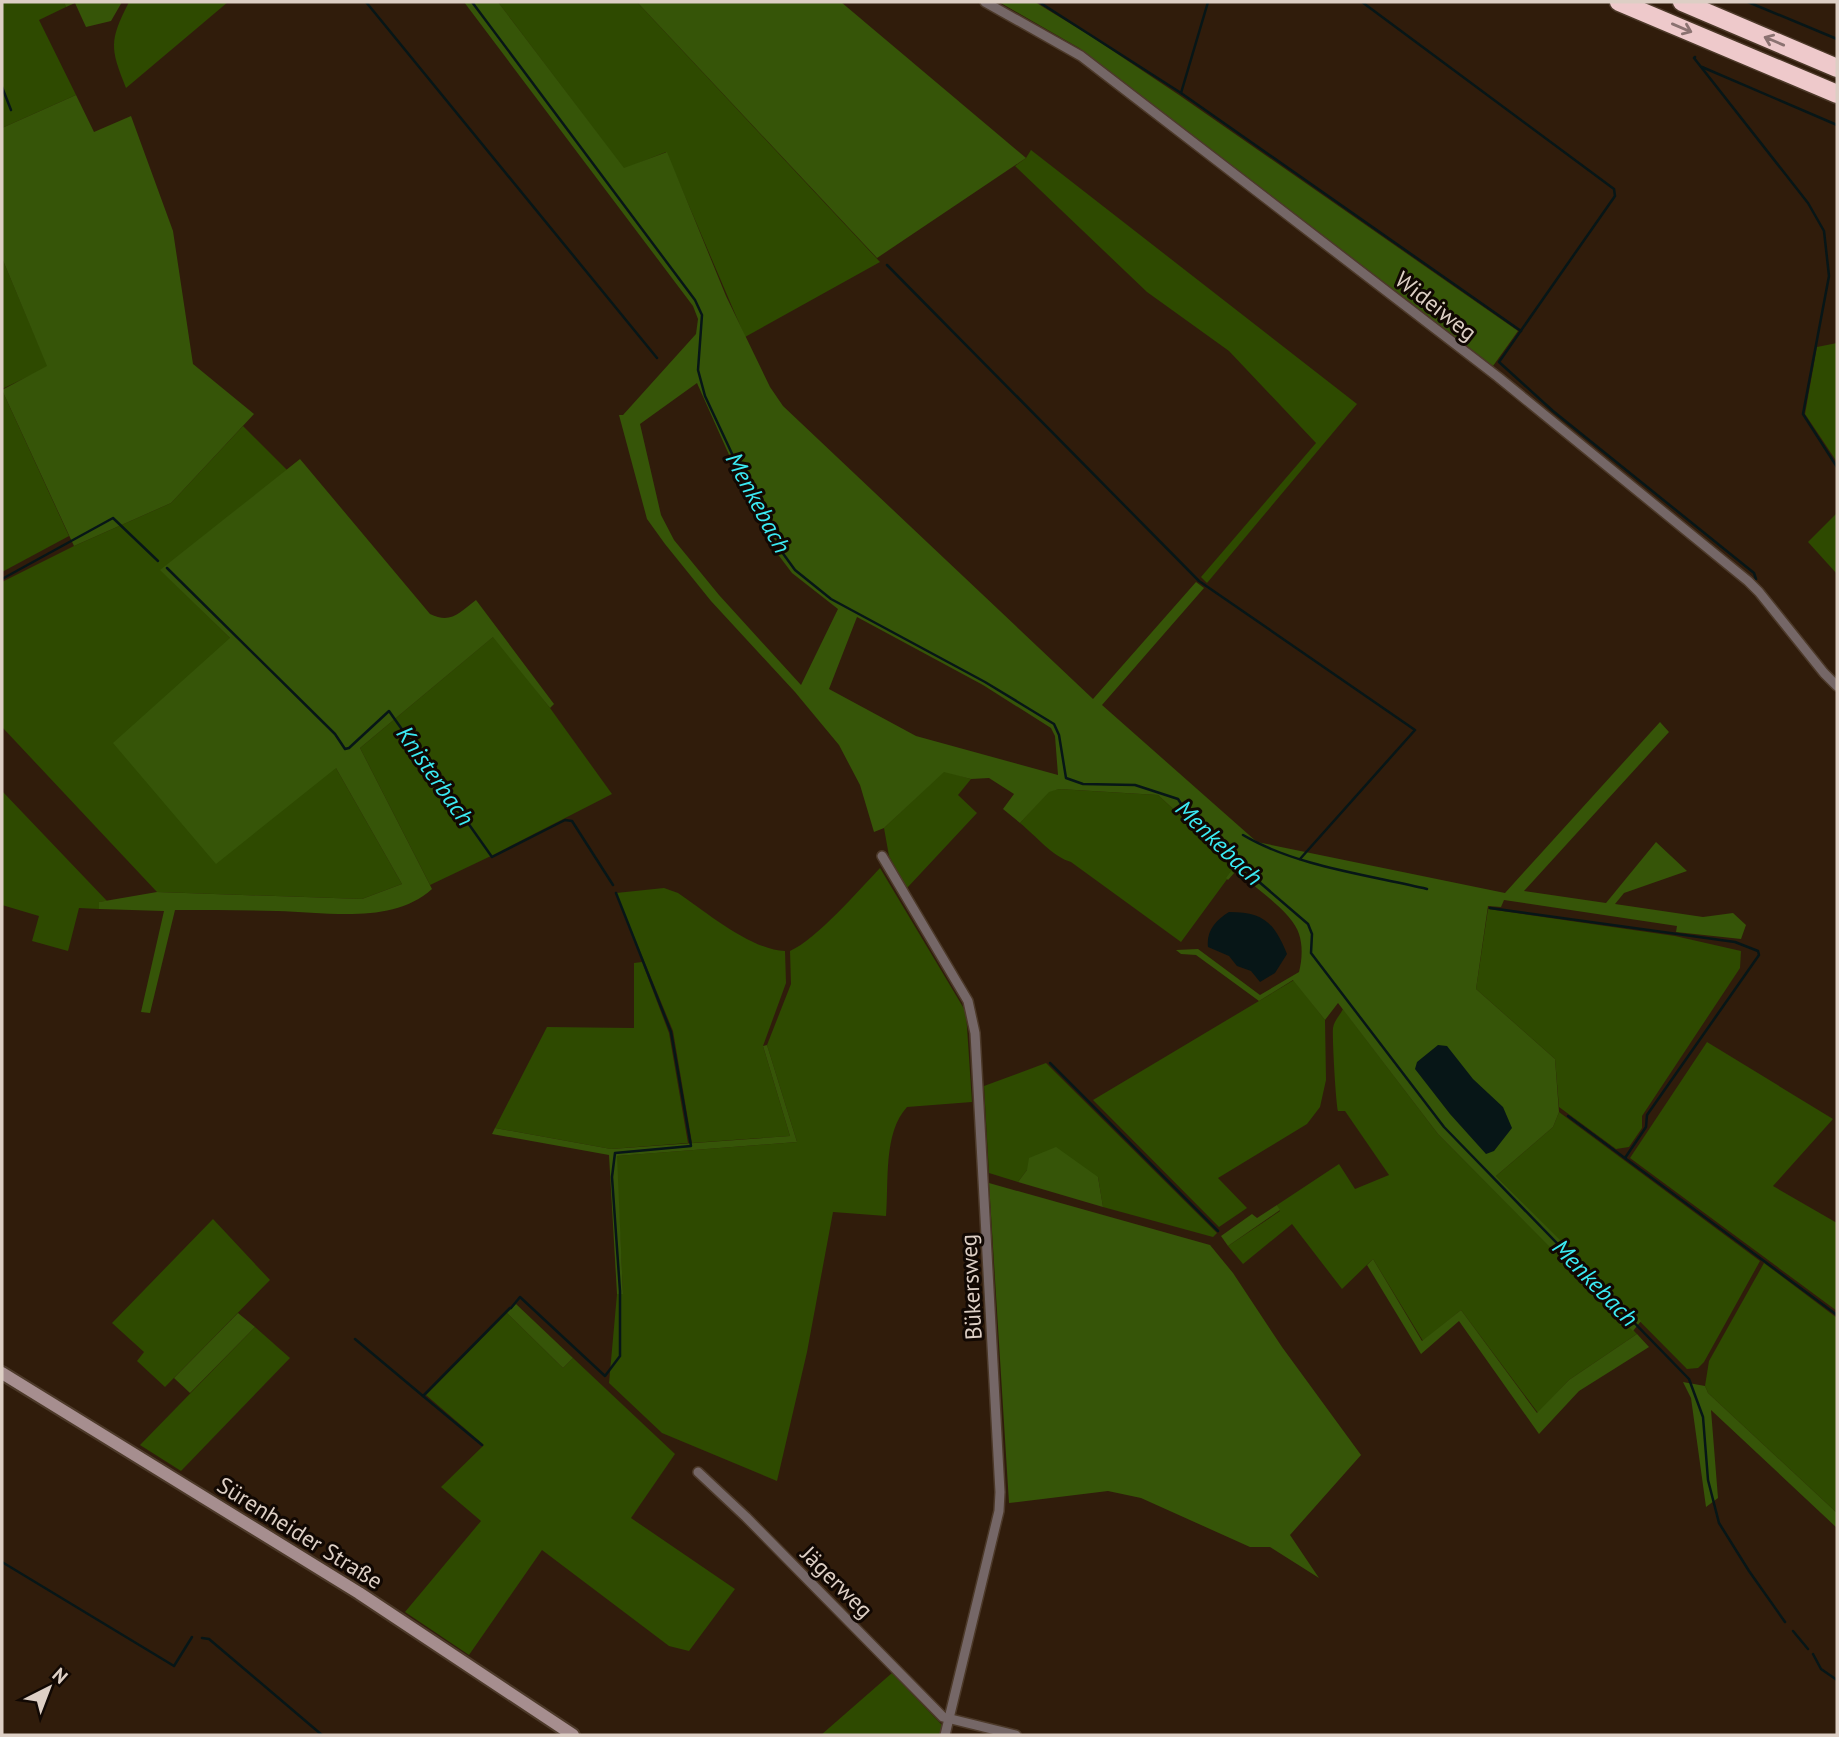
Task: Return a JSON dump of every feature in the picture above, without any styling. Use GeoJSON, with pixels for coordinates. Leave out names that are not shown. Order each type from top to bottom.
{"type":"FeatureCollection","features":[{"type":"Feature","properties":{"kind":"highway"},"geometry":{"type":"LineString","coordinates":[[1619,2],[1837,94]]}},
{"type":"Feature","properties":{"kind":"highway"},"geometry":{"type":"LineString","coordinates":[[1682,2],[1837,68]]}},
{"type":"Feature","properties":{"kind":"main road","name":"Sürenheider Straße"},"geometry":{"type":"LineString","coordinates":[[2,1373],[359,1593],[573,1735]]}},
{"type":"Feature","properties":{"kind":"street","name":"Wideiweg"},"geometry":{"type":"LineString","coordinates":[[985,2],[1080,56],[1498,377],[1748,581],[1835,680]]}},
{"type":"Feature","properties":{"kind":"street","name":"Bükersweg"},"geometry":{"type":"LineString","coordinates":[[881,856],[968,1002],[975,1033],[1000,1492],[999,1511],[945,1735]]}},
{"type":"Feature","properties":{"kind":"street","name":"Jägerweg"},"geometry":{"type":"LineString","coordinates":[[698,1472],[746,1517],[943,1717],[949,1718]]}},
{"type":"Feature","properties":{"kind":"street"},"geometry":{"type":"LineString","coordinates":[[949,1718],[1016,1735]]}},
{"type":"Feature","properties":{"kind":"green space"},"geometry":{"type":"Polygon","coordinates":[[[2,2],[64,2],[66,7],[39,20],[76,95],[2,128],[2,2]]]}},
{"type":"Feature","properties":{"kind":"green space"},"geometry":{"type":"Polygon","coordinates":[[[64,2],[122,2],[111,21],[86,27],[75,3],[66,7],[64,2]]]}},
{"type":"Feature","properties":{"kind":"green space"},"geometry":{"type":"Polygon","coordinates":[[[129,2],[228,2],[126,88],[114,45],[118,26],[129,2]]]}},
{"type":"Feature","properties":{"kind":"green space"},"geometry":{"type":"Polygon","coordinates":[[[464,2],[498,2],[624,168],[667,152],[726,296],[770,387],[783,406],[1093,699],[1196,582],[1204,588],[1102,705],[1257,842],[1505,893],[1660,722],[1669,732],[1524,891],[1606,903],[1656,842],[1687,871],[1624,893],[1615,904],[1703,917],[1733,913],[1746,925],[1741,939],[1676,932],[1677,926],[1504,900],[1501,907],[1488,906],[1476,989],[1555,1059],[1559,1112],[1553,1127],[1496,1176],[1641,1321],[1633,1331],[1438,1134],[1338,1003],[1325,1020],[1293,980],[1259,1001],[1196,955],[1181,954],[1176,950],[1198,949],[1260,995],[1299,972],[1302,953],[1299,934],[1289,917],[1236,871],[1228,880],[1226,878],[1235,866],[1158,795],[1059,789],[1049,792],[1020,823],[1003,809],[1014,794],[989,778],[971,779],[944,772],[884,828],[874,832],[860,785],[839,745],[795,692],[711,601],[647,519],[619,415],[623,415],[696,334],[698,319],[693,306],[464,2]],[[697,383],[640,424],[661,515],[674,540],[719,595],[801,685],[838,609],[792,573],[767,540],[697,383]],[[857,617],[829,689],[916,736],[1058,775],[1055,736],[1051,728],[983,685],[857,617]]]}},
{"type":"Feature","properties":{"kind":"green space"},"geometry":{"type":"Polygon","coordinates":[[[498,2],[637,2],[880,262],[745,337],[666,152],[624,169],[498,2]]]}},
{"type":"Feature","properties":{"kind":"green space"},"geometry":{"type":"Polygon","coordinates":[[[637,2],[841,2],[1026,158],[877,258],[637,2]]]}},
{"type":"Feature","properties":{"kind":"green space"},"geometry":{"type":"Polygon","coordinates":[[[999,2],[1035,2],[1089,35],[1518,331],[1493,366],[1079,48],[999,2]]]}},
{"type":"Feature","properties":{"kind":"green space"},"geometry":{"type":"Polygon","coordinates":[[[76,95],[94,132],[131,116],[173,231],[193,364],[254,414],[171,503],[74,546],[2,390],[47,366],[2,258],[2,128],[76,95]]]}},
{"type":"Feature","properties":{"kind":"green space"},"geometry":{"type":"Polygon","coordinates":[[[1031,150],[1357,404],[1207,583],[1201,577],[1316,443],[1229,351],[1147,292],[1015,166],[1026,158],[1031,150]]]}},
{"type":"Feature","properties":{"kind":"green space"},"geometry":{"type":"Polygon","coordinates":[[[2,258],[48,367],[2,389],[2,258]]]}},
{"type":"Feature","properties":{"kind":"green space"},"geometry":{"type":"Polygon","coordinates":[[[1837,343],[1837,462],[1805,414],[1817,347],[1837,343]]]}},
{"type":"Feature","properties":{"kind":"green space"},"geometry":{"type":"Polygon","coordinates":[[[2,390],[69,536],[2,572],[2,390]]]}},
{"type":"Feature","properties":{"kind":"green space"},"geometry":{"type":"Polygon","coordinates":[[[243,426],[287,470],[161,570],[230,638],[336,768],[402,884],[362,899],[157,892],[2,727],[2,582],[74,546],[171,503],[243,426]]]}},
{"type":"Feature","properties":{"kind":"green space"},"geometry":{"type":"Polygon","coordinates":[[[300,459],[430,614],[444,618],[454,616],[476,600],[554,704],[550,708],[493,637],[360,748],[432,889],[398,908],[358,914],[175,910],[150,1013],[141,1012],[164,911],[99,909],[99,902],[157,892],[362,899],[402,884],[336,768],[216,864],[113,743],[230,638],[160,570],[300,459]]]}},
{"type":"Feature","properties":{"kind":"green space"},"geometry":{"type":"Polygon","coordinates":[[[1837,513],[1837,574],[1808,542],[1837,513]]]}},
{"type":"Feature","properties":{"kind":"green space"},"geometry":{"type":"Polygon","coordinates":[[[494,636],[612,794],[430,885],[360,748],[494,636]]]}},
{"type":"Feature","properties":{"kind":"green space"},"geometry":{"type":"Polygon","coordinates":[[[944,771],[971,779],[958,795],[977,813],[907,888],[889,856],[884,828],[944,771]]]}},
{"type":"Feature","properties":{"kind":"green space"},"geometry":{"type":"Polygon","coordinates":[[[1059,789],[1158,795],[1236,867],[1181,942],[1071,862],[1051,851],[1020,823],[1049,791],[1059,789]]]}},
{"type":"Feature","properties":{"kind":"green space"},"geometry":{"type":"Polygon","coordinates":[[[2,791],[107,901],[99,902],[99,909],[79,908],[68,951],[32,941],[39,916],[2,905],[2,791]]]}},
{"type":"Feature","properties":{"kind":"green space"},"geometry":{"type":"Polygon","coordinates":[[[880,868],[966,1012],[972,1102],[907,1107],[899,1118],[891,1144],[886,1216],[833,1212],[807,1352],[777,1481],[662,1433],[609,1383],[617,1294],[623,1293],[616,1156],[797,1142],[767,1045],[791,984],[790,951],[825,925],[880,868]]]}},
{"type":"Feature","properties":{"kind":"green space"},"geometry":{"type":"Polygon","coordinates":[[[664,888],[678,893],[744,937],[772,949],[785,951],[786,983],[763,1046],[790,1136],[692,1143],[673,1031],[616,893],[664,888]]]}},
{"type":"Feature","properties":{"kind":"green space"},"geometry":{"type":"Polygon","coordinates":[[[1488,909],[1675,936],[1741,951],[1740,968],[1642,1116],[1642,1128],[1629,1147],[1616,1149],[1559,1107],[1555,1059],[1476,989],[1488,909]]]}},
{"type":"Feature","properties":{"kind":"green space"},"geometry":{"type":"Polygon","coordinates":[[[642,962],[669,1033],[688,1143],[611,1149],[495,1128],[547,1027],[634,1028],[634,963],[642,962]]]}},
{"type":"Feature","properties":{"kind":"green space"},"geometry":{"type":"Polygon","coordinates":[[[1294,980],[1325,1020],[1326,1080],[1320,1107],[1307,1124],[1218,1178],[1247,1208],[1219,1227],[1093,1100],[1294,980]]]}},
{"type":"Feature","properties":{"kind":"green space"},"geometry":{"type":"Polygon","coordinates":[[[1343,1009],[1438,1134],[1637,1334],[1569,1380],[1538,1413],[1461,1310],[1423,1341],[1373,1259],[1342,1289],[1292,1224],[1243,1264],[1228,1246],[1280,1211],[1277,1205],[1339,1164],[1355,1189],[1389,1175],[1345,1111],[1338,1111],[1333,1028],[1343,1009]]]}},
{"type":"Feature","properties":{"kind":"green space"},"geometry":{"type":"Polygon","coordinates":[[[1707,1042],[1833,1119],[1773,1186],[1837,1223],[1837,1311],[1630,1158],[1707,1042]]]}},
{"type":"Feature","properties":{"kind":"green space"},"geometry":{"type":"Polygon","coordinates":[[[767,1045],[797,1142],[617,1156],[623,1294],[617,1294],[609,1155],[492,1134],[495,1128],[611,1149],[790,1136],[763,1046],[767,1045]]]}},
{"type":"Feature","properties":{"kind":"green space"},"geometry":{"type":"Polygon","coordinates":[[[1046,1063],[1217,1233],[1213,1237],[1103,1207],[1098,1177],[1027,1170],[1018,1182],[989,1173],[984,1086],[1046,1063]]]}},
{"type":"Feature","properties":{"kind":"green space"},"geometry":{"type":"Polygon","coordinates":[[[1559,1112],[1760,1261],[1704,1362],[1698,1368],[1687,1369],[1496,1176],[1553,1127],[1559,1112]]]}},
{"type":"Feature","properties":{"kind":"green space"},"geometry":{"type":"Polygon","coordinates":[[[1056,1147],[1098,1177],[1103,1207],[1018,1182],[1027,1170],[1029,1158],[1056,1147]]]}},
{"type":"Feature","properties":{"kind":"green space"},"geometry":{"type":"Polygon","coordinates":[[[989,1183],[1210,1245],[1233,1273],[1282,1347],[1361,1455],[1290,1535],[1319,1578],[1270,1547],[1250,1547],[1141,1498],[1108,1491],[1009,1503],[989,1183]]]}},
{"type":"Feature","properties":{"kind":"green space"},"geometry":{"type":"Polygon","coordinates":[[[1277,1205],[1280,1210],[1228,1246],[1221,1236],[1252,1214],[1257,1218],[1277,1205]]]}},
{"type":"Feature","properties":{"kind":"green space"},"geometry":{"type":"Polygon","coordinates":[[[213,1219],[270,1280],[165,1387],[137,1361],[144,1352],[112,1323],[213,1219]]]}},
{"type":"Feature","properties":{"kind":"green space"},"geometry":{"type":"Polygon","coordinates":[[[1373,1259],[1422,1341],[1461,1310],[1537,1413],[1569,1380],[1637,1334],[1649,1347],[1579,1391],[1539,1434],[1459,1321],[1421,1354],[1367,1265],[1373,1259]]]}},
{"type":"Feature","properties":{"kind":"green space"},"geometry":{"type":"Polygon","coordinates":[[[1764,1263],[1837,1318],[1837,1513],[1708,1393],[1705,1386],[1709,1361],[1764,1263]]]}},
{"type":"Feature","properties":{"kind":"green space"},"geometry":{"type":"Polygon","coordinates":[[[516,1304],[573,1358],[563,1368],[507,1313],[516,1304]]]}},
{"type":"Feature","properties":{"kind":"green space"},"geometry":{"type":"Polygon","coordinates":[[[238,1313],[255,1327],[190,1393],[174,1378],[238,1313]]]}},
{"type":"Feature","properties":{"kind":"green space"},"geometry":{"type":"Polygon","coordinates":[[[507,1313],[563,1368],[573,1358],[675,1454],[631,1518],[735,1589],[689,1651],[669,1646],[542,1550],[469,1655],[405,1612],[481,1521],[441,1487],[484,1445],[426,1395],[507,1313]]]}},
{"type":"Feature","properties":{"kind":"green space"},"geometry":{"type":"Polygon","coordinates":[[[255,1327],[290,1358],[181,1471],[140,1445],[255,1327]]]}},
{"type":"Feature","properties":{"kind":"green space"},"geometry":{"type":"Polygon","coordinates":[[[1683,1382],[1705,1386],[1708,1393],[1837,1513],[1837,1528],[1711,1410],[1718,1498],[1706,1507],[1691,1398],[1683,1382]]]}},
{"type":"Feature","properties":{"kind":"green space"},"geometry":{"type":"Polygon","coordinates":[[[892,1673],[943,1726],[941,1735],[821,1735],[892,1673]]]}},
{"type":"Feature","properties":{"kind":"shaded area"},"geometry":{"type":"Polygon","coordinates":[[[1229,912],[1251,914],[1266,921],[1277,934],[1287,954],[1275,973],[1260,982],[1251,971],[1237,966],[1229,956],[1208,947],[1213,926],[1229,912]]]}},
{"type":"Feature","properties":{"kind":"shaded area"},"geometry":{"type":"Polygon","coordinates":[[[1438,1045],[1447,1046],[1473,1079],[1503,1107],[1512,1128],[1494,1151],[1486,1154],[1415,1069],[1417,1062],[1438,1045]]]}},
{"type":"Feature","properties":{"kind":"waterway"},"geometry":{"type":"LineString","coordinates":[[366,2],[657,358]]}},
{"type":"Feature","properties":{"kind":"waterway","name":"Menkebach"},"geometry":{"type":"LineString","coordinates":[[472,2],[695,300],[702,315],[698,370],[705,396],[771,537],[795,570],[831,599],[985,682],[1054,724],[1059,735],[1066,778],[1083,784],[1135,785],[1178,799],[1202,827],[1210,829],[1229,847],[1236,862],[1308,924],[1312,934],[1311,953],[1444,1127],[1689,1379],[1703,1417],[1708,1480],[1719,1523],[1785,1622]]}},
{"type":"Feature","properties":{"kind":"waterway"},"geometry":{"type":"LineString","coordinates":[[1039,2],[1181,93],[1521,331]]}},
{"type":"Feature","properties":{"kind":"waterway"},"geometry":{"type":"LineString","coordinates":[[1181,93],[1208,2]]}},
{"type":"Feature","properties":{"kind":"waterway"},"geometry":{"type":"LineString","coordinates":[[1362,2],[1614,189],[1615,196],[1499,362],[1553,411],[1754,573],[1756,579]]}},
{"type":"Feature","properties":{"kind":"waterway"},"geometry":{"type":"LineString","coordinates":[[1748,2],[1837,39]]}},
{"type":"Feature","properties":{"kind":"waterway"},"geometry":{"type":"LineString","coordinates":[[1695,57],[1808,203],[1824,231],[1829,276],[1803,414],[1837,467]]}},
{"type":"Feature","properties":{"kind":"waterway"},"geometry":{"type":"LineString","coordinates":[[1702,67],[1837,125]]}},
{"type":"Feature","properties":{"kind":"waterway"},"geometry":{"type":"LineString","coordinates":[[2,87],[11,110]]}},
{"type":"Feature","properties":{"kind":"waterway"},"geometry":{"type":"LineString","coordinates":[[887,265],[1199,581],[1415,730],[1300,859]]}},
{"type":"Feature","properties":{"kind":"waterway","name":"Knisterbach"},"geometry":{"type":"LineString","coordinates":[[2,579],[113,518],[158,561]]}},
{"type":"Feature","properties":{"kind":"waterway","name":"Knisterbach"},"geometry":{"type":"LineString","coordinates":[[167,568],[335,734],[345,749],[389,711],[492,857],[565,820],[572,821],[613,885]]}},
{"type":"Feature","properties":{"kind":"waterway"},"geometry":{"type":"LineString","coordinates":[[1243,835],[1285,855],[1427,889]]}},
{"type":"Feature","properties":{"kind":"waterway"},"geometry":{"type":"LineString","coordinates":[[511,1308],[520,1297],[605,1376],[620,1356],[620,1291],[612,1177],[615,1153],[691,1146],[671,1032],[616,893]]}},
{"type":"Feature","properties":{"kind":"waterway"},"geometry":{"type":"LineString","coordinates":[[1490,908],[1735,942],[1758,951],[1759,955],[1647,1115],[1646,1127],[1625,1158]]}},
{"type":"Feature","properties":{"kind":"waterway"},"geometry":{"type":"LineString","coordinates":[[1050,1063],[1218,1231]]}},
{"type":"Feature","properties":{"kind":"waterway"},"geometry":{"type":"LineString","coordinates":[[1568,1116],[1837,1315]]}},
{"type":"Feature","properties":{"kind":"waterway"},"geometry":{"type":"LineString","coordinates":[[355,1339],[423,1396],[510,1308]]}},
{"type":"Feature","properties":{"kind":"waterway"},"geometry":{"type":"LineString","coordinates":[[423,1396],[482,1445]]}},
{"type":"Feature","properties":{"kind":"waterway"},"geometry":{"type":"LineString","coordinates":[[2,1562],[174,1666],[192,1637]]}},
{"type":"Feature","properties":{"kind":"waterway","name":"Menkebach"},"geometry":{"type":"LineString","coordinates":[[1793,1631],[1808,1649]]}},
{"type":"Feature","properties":{"kind":"waterway"},"geometry":{"type":"LineString","coordinates":[[202,1638],[209,1639],[322,1735]]}},
{"type":"Feature","properties":{"kind":"waterway","name":"Menkebach"},"geometry":{"type":"LineString","coordinates":[[1813,1654],[1821,1669],[1837,1680]]}}]}
